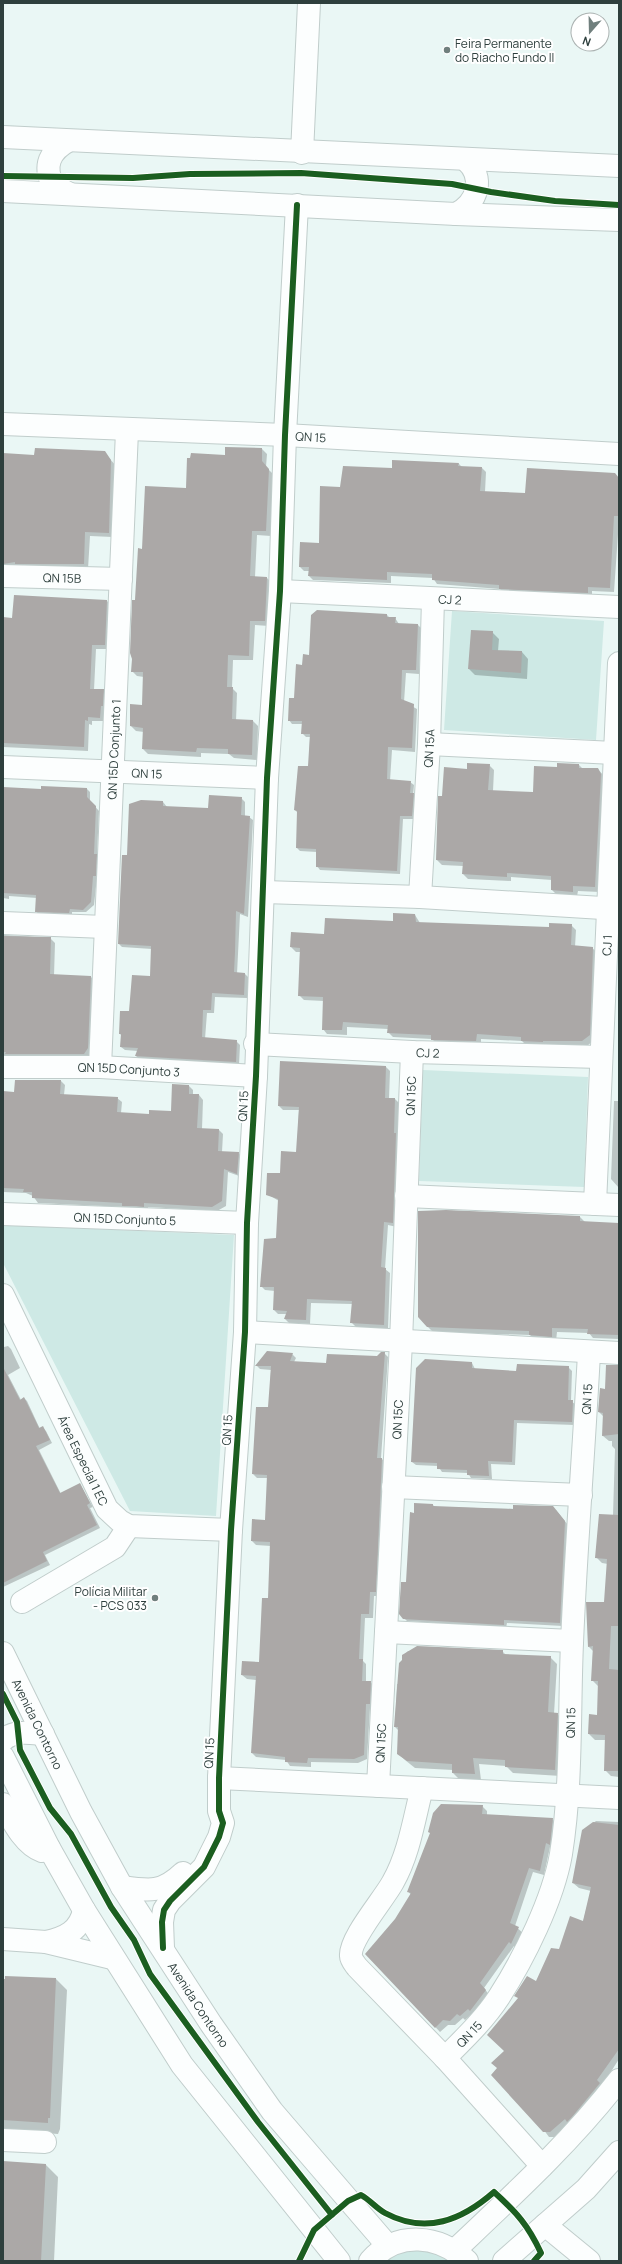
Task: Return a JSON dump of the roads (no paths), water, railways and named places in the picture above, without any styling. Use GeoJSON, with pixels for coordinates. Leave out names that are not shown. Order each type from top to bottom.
{"type":"FeatureCollection","features":[{"type":"Feature","properties":{"kind":"street"},"geometry":{"type":"LineString","coordinates":[[302,153],[309,3]]}},
{"type":"Feature","properties":{"kind":"street"},"geometry":{"type":"LineString","coordinates":[[3,137],[302,153],[619,166]]}},
{"type":"Feature","properties":{"kind":"street"},"geometry":{"type":"LineString","coordinates":[[68,141],[52,153],[47,169],[53,185],[70,194]]}},
{"type":"Feature","properties":{"kind":"street"},"geometry":{"type":"LineString","coordinates":[[456,214],[465,210],[476,196],[476,172],[473,166],[466,160]]}},
{"type":"Feature","properties":{"kind":"street"},"geometry":{"type":"LineString","coordinates":[[3,191],[456,214],[619,220]]}},
{"type":"Feature","properties":{"kind":"street","name":"QN 15"},"geometry":{"type":"LineString","coordinates":[[163,1948],[162,1922],[164,1910],[170,1901],[204,1867],[212,1855],[223,1823],[219,1811],[218,1778],[231,1530],[245,1332],[247,1223],[256,1076],[256,1044],[264,892],[267,778],[280,592],[285,436],[297,205]]}},
{"type":"Feature","properties":{"kind":"street","name":"QN 15"},"geometry":{"type":"LineString","coordinates":[[3,424],[285,436],[619,454]]}},
{"type":"Feature","properties":{"kind":"street","name":"QN 15D Conjunto 1"},"geometry":{"type":"LineString","coordinates":[[100,1067],[127,430]]}},
{"type":"Feature","properties":{"kind":"street","name":"QN 15B"},"geometry":{"type":"LineString","coordinates":[[3,576],[121,580]]}},
{"type":"Feature","properties":{"kind":"street","name":"CJ 2"},"geometry":{"type":"LineString","coordinates":[[280,592],[619,607]]}},
{"type":"Feature","properties":{"kind":"street","name":"QN 15A"},"geometry":{"type":"LineString","coordinates":[[420,897],[429,744],[433,599]]}},
{"type":"Feature","properties":{"kind":"street","name":"CJ 1"},"geometry":{"type":"LineString","coordinates":[[595,1204],[600,1057],[614,909],[614,753],[619,663]]}},
{"type":"Feature","properties":{"kind":"street"},"geometry":{"type":"LineString","coordinates":[[429,744],[614,753]]}},
{"type":"Feature","properties":{"kind":"street","name":"QN 15"},"geometry":{"type":"LineString","coordinates":[[3,767],[267,778]]}},
{"type":"Feature","properties":{"kind":"street"},"geometry":{"type":"LineString","coordinates":[[264,892],[420,897],[614,909]]}},
{"type":"Feature","properties":{"kind":"street"},"geometry":{"type":"LineString","coordinates":[[3,923],[105,927]]}},
{"type":"Feature","properties":{"kind":"street","name":"CJ 2"},"geometry":{"type":"LineString","coordinates":[[256,1044],[412,1052],[600,1057]]}},
{"type":"Feature","properties":{"kind":"street","name":"QN 15C"},"geometry":{"type":"LineString","coordinates":[[378,1786],[401,1342],[412,1052]]}},
{"type":"Feature","properties":{"kind":"street","name":"QN 15D Conjunto 3"},"geometry":{"type":"LineString","coordinates":[[3,1067],[100,1067],[256,1076]]}},
{"type":"Feature","properties":{"kind":"street"},"geometry":{"type":"LineString","coordinates":[[406,1196],[619,1205]]}},
{"type":"Feature","properties":{"kind":"street","name":"QN 15D Conjunto 5"},"geometry":{"type":"LineString","coordinates":[[3,1214],[247,1223]]}},
{"type":"Feature","properties":{"kind":"street","name":"Área Especial 1 EC"},"geometry":{"type":"LineString","coordinates":[[3,1295],[102,1501],[114,1516],[129,1526]]}},
{"type":"Feature","properties":{"kind":"street"},"geometry":{"type":"LineString","coordinates":[[245,1332],[619,1354]]}},
{"type":"Feature","properties":{"kind":"street","name":"QN 15"},"geometry":{"type":"LineString","coordinates":[[445,2058],[472,2031],[499,1997],[533,1933],[550,1894],[560,1855],[567,1797],[572,1641],[589,1353]]}},
{"type":"Feature","properties":{"kind":"street"},"geometry":{"type":"LineString","coordinates":[[393,1487],[581,1495]]}},
{"type":"Feature","properties":{"kind":"street"},"geometry":{"type":"LineString","coordinates":[[22,1602],[115,1547],[129,1526],[231,1530]]}},
{"type":"Feature","properties":{"kind":"street"},"geometry":{"type":"LineString","coordinates":[[386,1632],[572,1641]]}},
{"type":"Feature","properties":{"kind":"street","name":"Avenida Contorno"},"geometry":{"type":"LineString","coordinates":[[3,1653],[81,1812],[122,1887],[211,2024],[272,2111],[388,2246]]}},
{"type":"Feature","properties":{"kind":"street"},"geometry":{"type":"LineString","coordinates":[[3,1740],[12,1734],[19,1732],[43,1734]]}},
{"type":"Feature","properties":{"kind":"street"},"geometry":{"type":"LineString","coordinates":[[3,1757],[49,1848],[84,1910],[112,1958],[182,2065],[339,2261]]}},
{"type":"Feature","properties":{"kind":"street"},"geometry":{"type":"LineString","coordinates":[[218,1778],[567,1797],[619,1798]]}},
{"type":"Feature","properties":{"kind":"street"},"geometry":{"type":"LineString","coordinates":[[422,1788],[408,1842],[394,1881],[359,1933],[352,1946],[351,1957],[356,1967],[445,2058],[542,2166]]}},
{"type":"Feature","properties":{"kind":"street"},"geometry":{"type":"LineString","coordinates":[[3,1804],[18,1829],[35,1849],[42,1851],[49,1848]]}},
{"type":"Feature","properties":{"kind":"street","name":"QN 15"},"geometry":{"type":"LineString","coordinates":[[122,1887],[158,1890],[173,1883],[193,1864],[203,1848],[219,1811]]}},
{"type":"Feature","properties":{"kind":"street"},"geometry":{"type":"LineString","coordinates":[[46,1942],[59,1939],[77,1928],[82,1919],[84,1910]]}},
{"type":"Feature","properties":{"kind":"street"},"geometry":{"type":"LineString","coordinates":[[3,1939],[46,1942],[112,1958]]}},
{"type":"Feature","properties":{"kind":"street"},"geometry":{"type":"LineString","coordinates":[[370,2261],[388,2246],[405,2240],[422,2239],[440,2243],[461,2256],[604,2099],[619,2080]]}},
{"type":"Feature","properties":{"kind":"street"},"geometry":{"type":"LineString","coordinates":[[3,2140],[45,2142]]}},
{"type":"Feature","properties":{"kind":"street"},"geometry":{"type":"LineString","coordinates":[[504,2261],[586,2189],[619,2152]]}},
{"type":"Feature","properties":{"kind":"street"},"geometry":{"type":"LineString","coordinates":[[545,2224],[589,2261]]}},
{"type":"Feature","properties":{"kind":"place","name":"Feira Permanente do Riacho Fundo II"},"geometry":{"type":"Point","coordinates":[447,50]}},
{"type":"Feature","properties":{"kind":"place","name":"Polícia Militar - PCS 033"},"geometry":{"type":"Point","coordinates":[155,1598]}}]}
